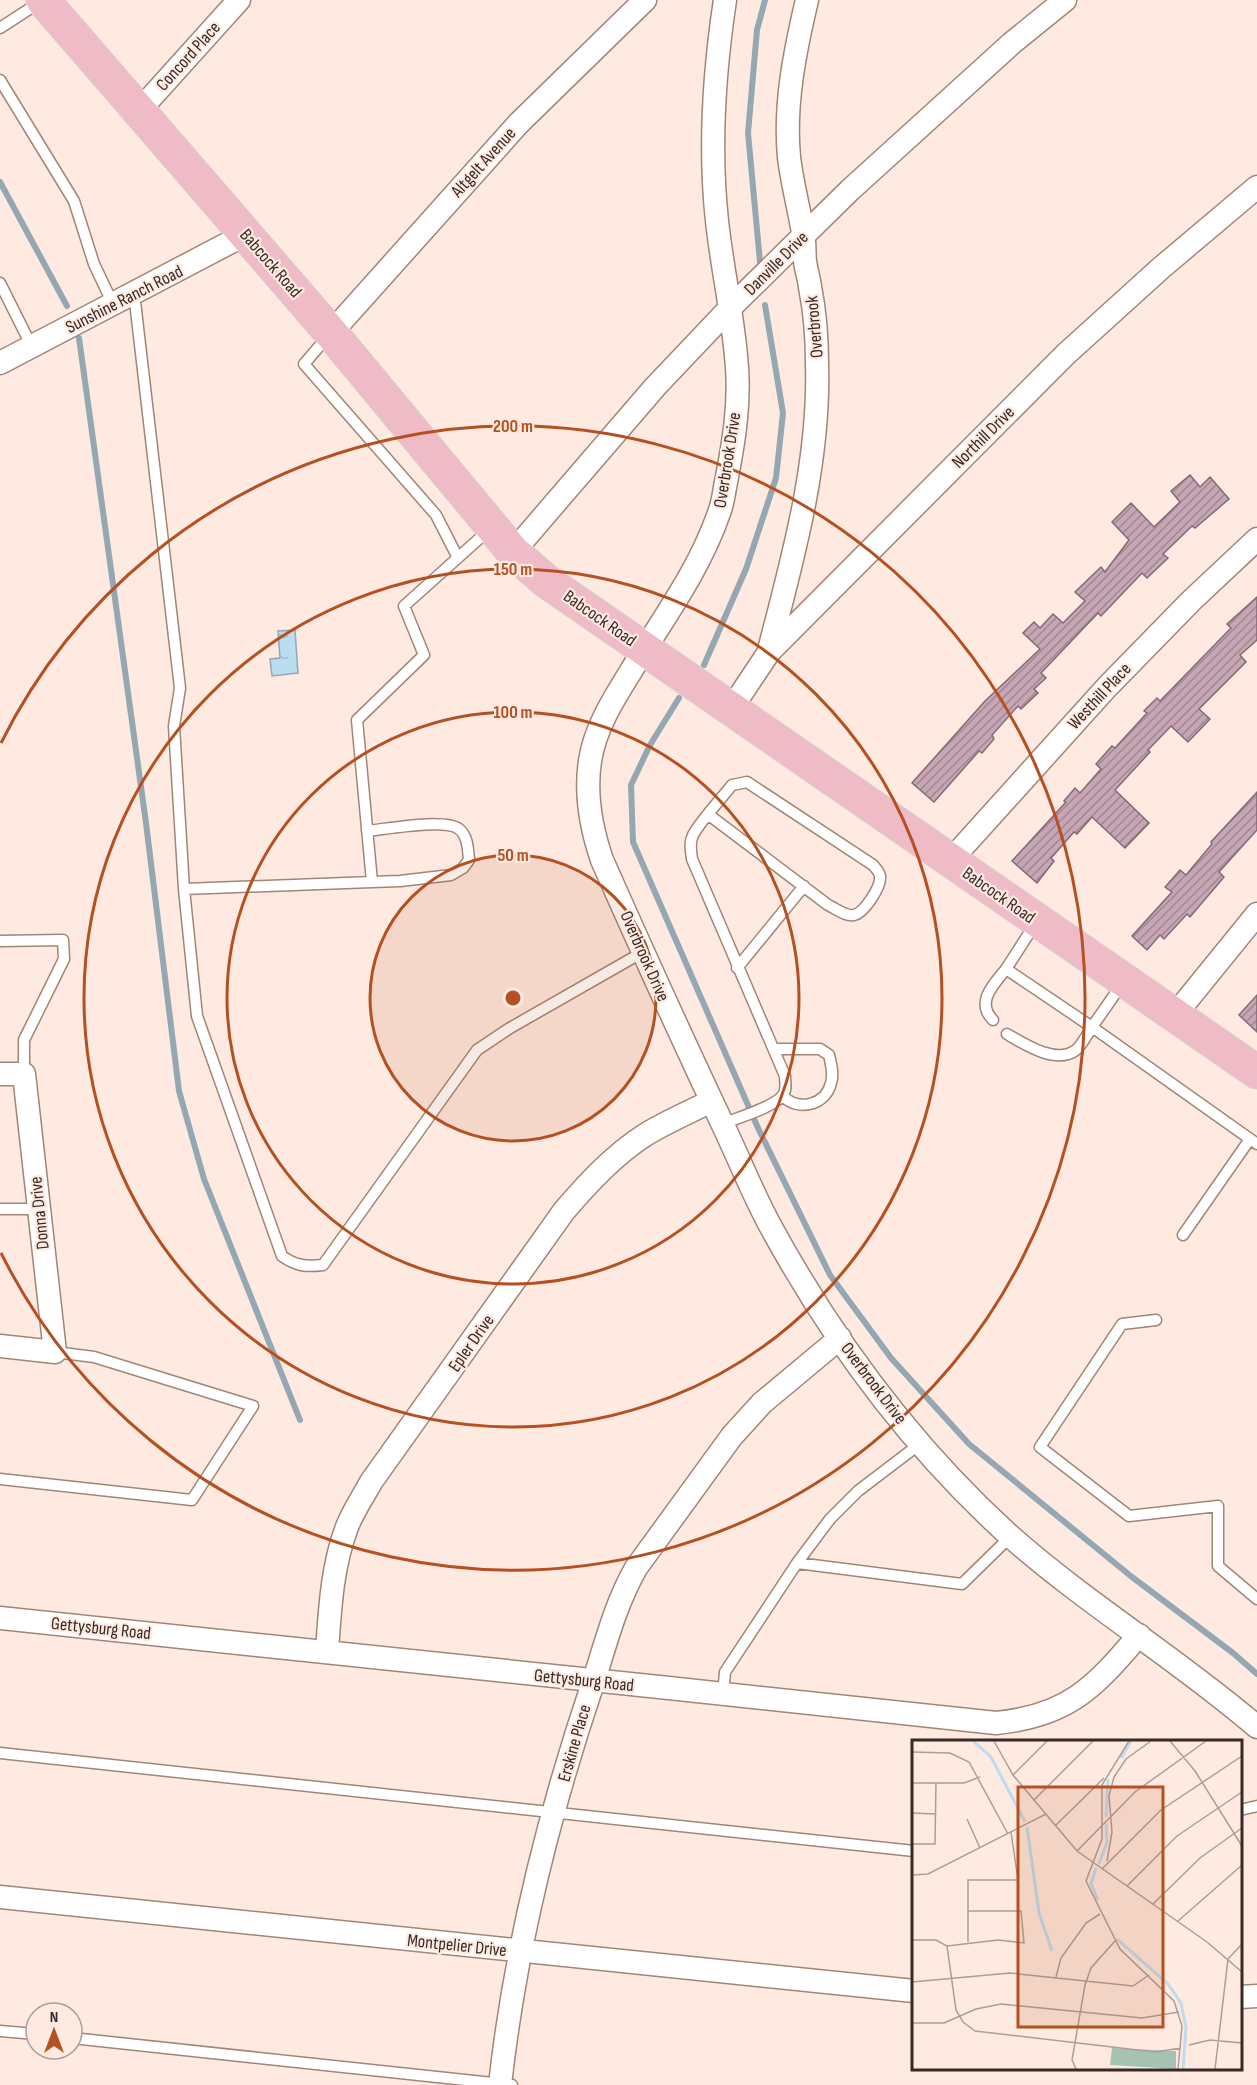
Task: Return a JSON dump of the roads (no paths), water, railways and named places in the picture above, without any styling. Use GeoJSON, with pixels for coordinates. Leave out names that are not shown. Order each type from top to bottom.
{"type":"FeatureCollection","features":[{"type":"Feature","properties":{"kind":"main road","name":"Babcock Road"},"geometry":{"type":"LineString","coordinates":[[43,0],[331,333],[513,552],[546,581],[1257,1072]]}},
{"type":"Feature","properties":{"kind":"street","name":"Concord Place"},"geometry":{"type":"LineString","coordinates":[[138,112],[239,0]]}},
{"type":"Feature","properties":{"kind":"street","name":"Altgelt Avenue"},"geometry":{"type":"LineString","coordinates":[[331,333],[518,123],[645,0]]}},
{"type":"Feature","properties":{"kind":"street","name":"Overbrook Drive"},"geometry":{"type":"LineString","coordinates":[[725,0],[718,45],[712,153],[717,222],[737,357],[738,395],[731,456],[720,512],[697,566],[606,712],[594,744],[588,779],[595,840],[711,1101],[731,1121],[771,1228],[840,1338],[889,1406],[943,1469],[1011,1536],[1071,1585],[1214,1690],[1257,1727]]}},
{"type":"Feature","properties":{"kind":"street","name":"Overbrook"},"geometry":{"type":"LineString","coordinates":[[769,652],[786,586],[806,489],[817,406],[817,363],[804,235],[790,165],[788,120],[796,47],[807,0]]}},
{"type":"Feature","properties":{"kind":"street","name":"Danville Drive"},"geometry":{"type":"LineString","coordinates":[[513,552],[654,387],[729,309],[804,235],[1012,43],[1065,0]]}},
{"type":"Feature","properties":{"kind":"street","name":"Northill Drive"},"geometry":{"type":"LineString","coordinates":[[730,709],[769,652],[1066,354],[1161,268],[1257,187]]}},
{"type":"Feature","properties":{"kind":"street","name":"Sunshine Ranch Road"},"geometry":{"type":"LineString","coordinates":[[0,363],[246,234]]}},
{"type":"Feature","properties":{"kind":"street","name":"Westhill Place"},"geometry":{"type":"LineString","coordinates":[[950,861],[1107,687],[1257,539]]}},
{"type":"Feature","properties":{"kind":"street"},"geometry":{"type":"LineString","coordinates":[[1174,1015],[1257,914]]}},
{"type":"Feature","properties":{"kind":"street"},"geometry":{"type":"LineString","coordinates":[[0,1074],[24,1074]]}},
{"type":"Feature","properties":{"kind":"street","name":"Donna Drive"},"geometry":{"type":"LineString","coordinates":[[24,1074],[55,1352]]}},
{"type":"Feature","properties":{"kind":"street","name":"Epler Drive"},"geometry":{"type":"LineString","coordinates":[[327,1650],[333,1583],[339,1552],[353,1513],[371,1482],[564,1211],[588,1183],[616,1157],[645,1135],[711,1101]]}},
{"type":"Feature","properties":{"kind":"street","name":"Erskine Place"},"geometry":{"type":"LineString","coordinates":[[504,2085],[505,2036],[534,1889],[579,1722],[614,1613],[636,1568],[732,1436],[762,1402],[840,1338]]}},
{"type":"Feature","properties":{"kind":"street"},"geometry":{"type":"LineString","coordinates":[[0,1346],[55,1352]]}},
{"type":"Feature","properties":{"kind":"street","name":"Gettysburg Road"},"geometry":{"type":"LineString","coordinates":[[0,1618],[327,1650],[593,1681],[996,1723],[1022,1720],[1052,1711],[1080,1696],[1104,1675],[1139,1635]]}},
{"type":"Feature","properties":{"kind":"street","name":"Montpelier Drive"},"geometry":{"type":"LineString","coordinates":[[0,1897],[912,1991]]}},
{"type":"Feature","properties":{"kind":"street"},"geometry":{"type":"LineString","coordinates":[[1242,1997],[1257,1996]]}},
{"type":"Feature","properties":{"kind":"lane"},"geometry":{"type":"LineString","coordinates":[[0,28],[43,0]]}},
{"type":"Feature","properties":{"kind":"lane"},"geometry":{"type":"LineString","coordinates":[[0,80],[74,201],[94,264],[113,304]]}},
{"type":"Feature","properties":{"kind":"lane"},"geometry":{"type":"LineString","coordinates":[[0,283],[32,347]]}},
{"type":"Feature","properties":{"kind":"lane"},"geometry":{"type":"LineString","coordinates":[[135,294],[180,688],[174,726],[184,889],[197,1016],[282,1256],[294,1264],[309,1267],[323,1264],[477,1050],[510,1028],[643,952]]}},
{"type":"Feature","properties":{"kind":"lane"},"geometry":{"type":"LineString","coordinates":[[331,333],[304,364],[436,515],[458,558]]}},
{"type":"Feature","properties":{"kind":"lane"},"geometry":{"type":"LineString","coordinates":[[372,882],[357,720],[424,655],[405,606],[492,527]]}},
{"type":"Feature","properties":{"kind":"lane"},"geometry":{"type":"LineString","coordinates":[[709,814],[828,905],[847,915],[855,915],[863,910],[880,884],[880,878],[873,865],[747,782],[732,785],[709,814],[693,836],[690,847],[692,859],[785,1076],[785,1090],[779,1099],[731,1121]]}},
{"type":"Feature","properties":{"kind":"lane"},"geometry":{"type":"LineString","coordinates":[[184,889],[400,881],[451,875],[469,860],[464,835],[459,828],[446,824],[367,831]]}},
{"type":"Feature","properties":{"kind":"lane"},"geometry":{"type":"LineString","coordinates":[[738,968],[804,886]]}},
{"type":"Feature","properties":{"kind":"lane"},"geometry":{"type":"LineString","coordinates":[[993,1020],[985,1004],[990,992],[1037,921]]}},
{"type":"Feature","properties":{"kind":"lane"},"geometry":{"type":"LineString","coordinates":[[0,941],[63,940],[64,959],[24,1040],[24,1074]]}},
{"type":"Feature","properties":{"kind":"lane"},"geometry":{"type":"LineString","coordinates":[[1006,969],[1253,1141],[1183,1235]]}},
{"type":"Feature","properties":{"kind":"lane"},"geometry":{"type":"LineString","coordinates":[[1007,1034],[1035,1051],[1063,1054],[1076,1050],[1124,981]]}},
{"type":"Feature","properties":{"kind":"lane"},"geometry":{"type":"LineString","coordinates":[[774,1049],[820,1049],[829,1055],[832,1066],[832,1083],[827,1094],[817,1102],[804,1106],[779,1099]]}},
{"type":"Feature","properties":{"kind":"lane"},"geometry":{"type":"LineString","coordinates":[[0,1209],[39,1209]]}},
{"type":"Feature","properties":{"kind":"lane"},"geometry":{"type":"LineString","coordinates":[[1156,1320],[1122,1324],[1041,1447],[1129,1516],[1218,1506],[1218,1566],[1257,1599]]}},
{"type":"Feature","properties":{"kind":"lane"},"geometry":{"type":"LineString","coordinates":[[0,1479],[192,1500],[253,1406],[94,1357],[55,1352]]}},
{"type":"Feature","properties":{"kind":"lane"},"geometry":{"type":"LineString","coordinates":[[723,1695],[725,1672],[797,1563],[830,1519],[858,1491],[921,1443]]}},
{"type":"Feature","properties":{"kind":"lane"},"geometry":{"type":"LineString","coordinates":[[797,1563],[962,1584],[1011,1536]]}},
{"type":"Feature","properties":{"kind":"lane"},"geometry":{"type":"LineString","coordinates":[[0,1753],[912,1851]]}},
{"type":"Feature","properties":{"kind":"lane"},"geometry":{"type":"LineString","coordinates":[[1242,1810],[1257,1806]]}},
{"type":"Feature","properties":{"kind":"lane"},"geometry":{"type":"LineString","coordinates":[[0,2031],[24,2033]]}},
{"type":"Feature","properties":{"kind":"lane"},"geometry":{"type":"LineString","coordinates":[[84,2039],[504,2085]]}},
{"type":"Feature","properties":{"kind":"water"},"geometry":{"type":"Polygon","coordinates":[[[295,630],[298,673],[272,676],[270,659],[280,658],[278,631],[295,630]]]}},
{"type":"Feature","properties":{"kind":"waterway"},"geometry":{"type":"LineString","coordinates":[[760,262],[748,133],[757,30],[765,0]]}},
{"type":"Feature","properties":{"kind":"waterway"},"geometry":{"type":"LineString","coordinates":[[0,182],[67,306]]}},
{"type":"Feature","properties":{"kind":"waterway"},"geometry":{"type":"LineString","coordinates":[[704,665],[746,569],[776,478],[783,413],[765,305]]}},
{"type":"Feature","properties":{"kind":"waterway"},"geometry":{"type":"LineString","coordinates":[[79,338],[146,823],[179,1091],[204,1179],[300,1420]]}},
{"type":"Feature","properties":{"kind":"waterway"},"geometry":{"type":"LineString","coordinates":[[679,698],[650,745],[631,785],[633,842],[758,1128],[830,1275],[891,1358],[969,1444],[1132,1577],[1233,1653],[1257,1674]]}}]}
